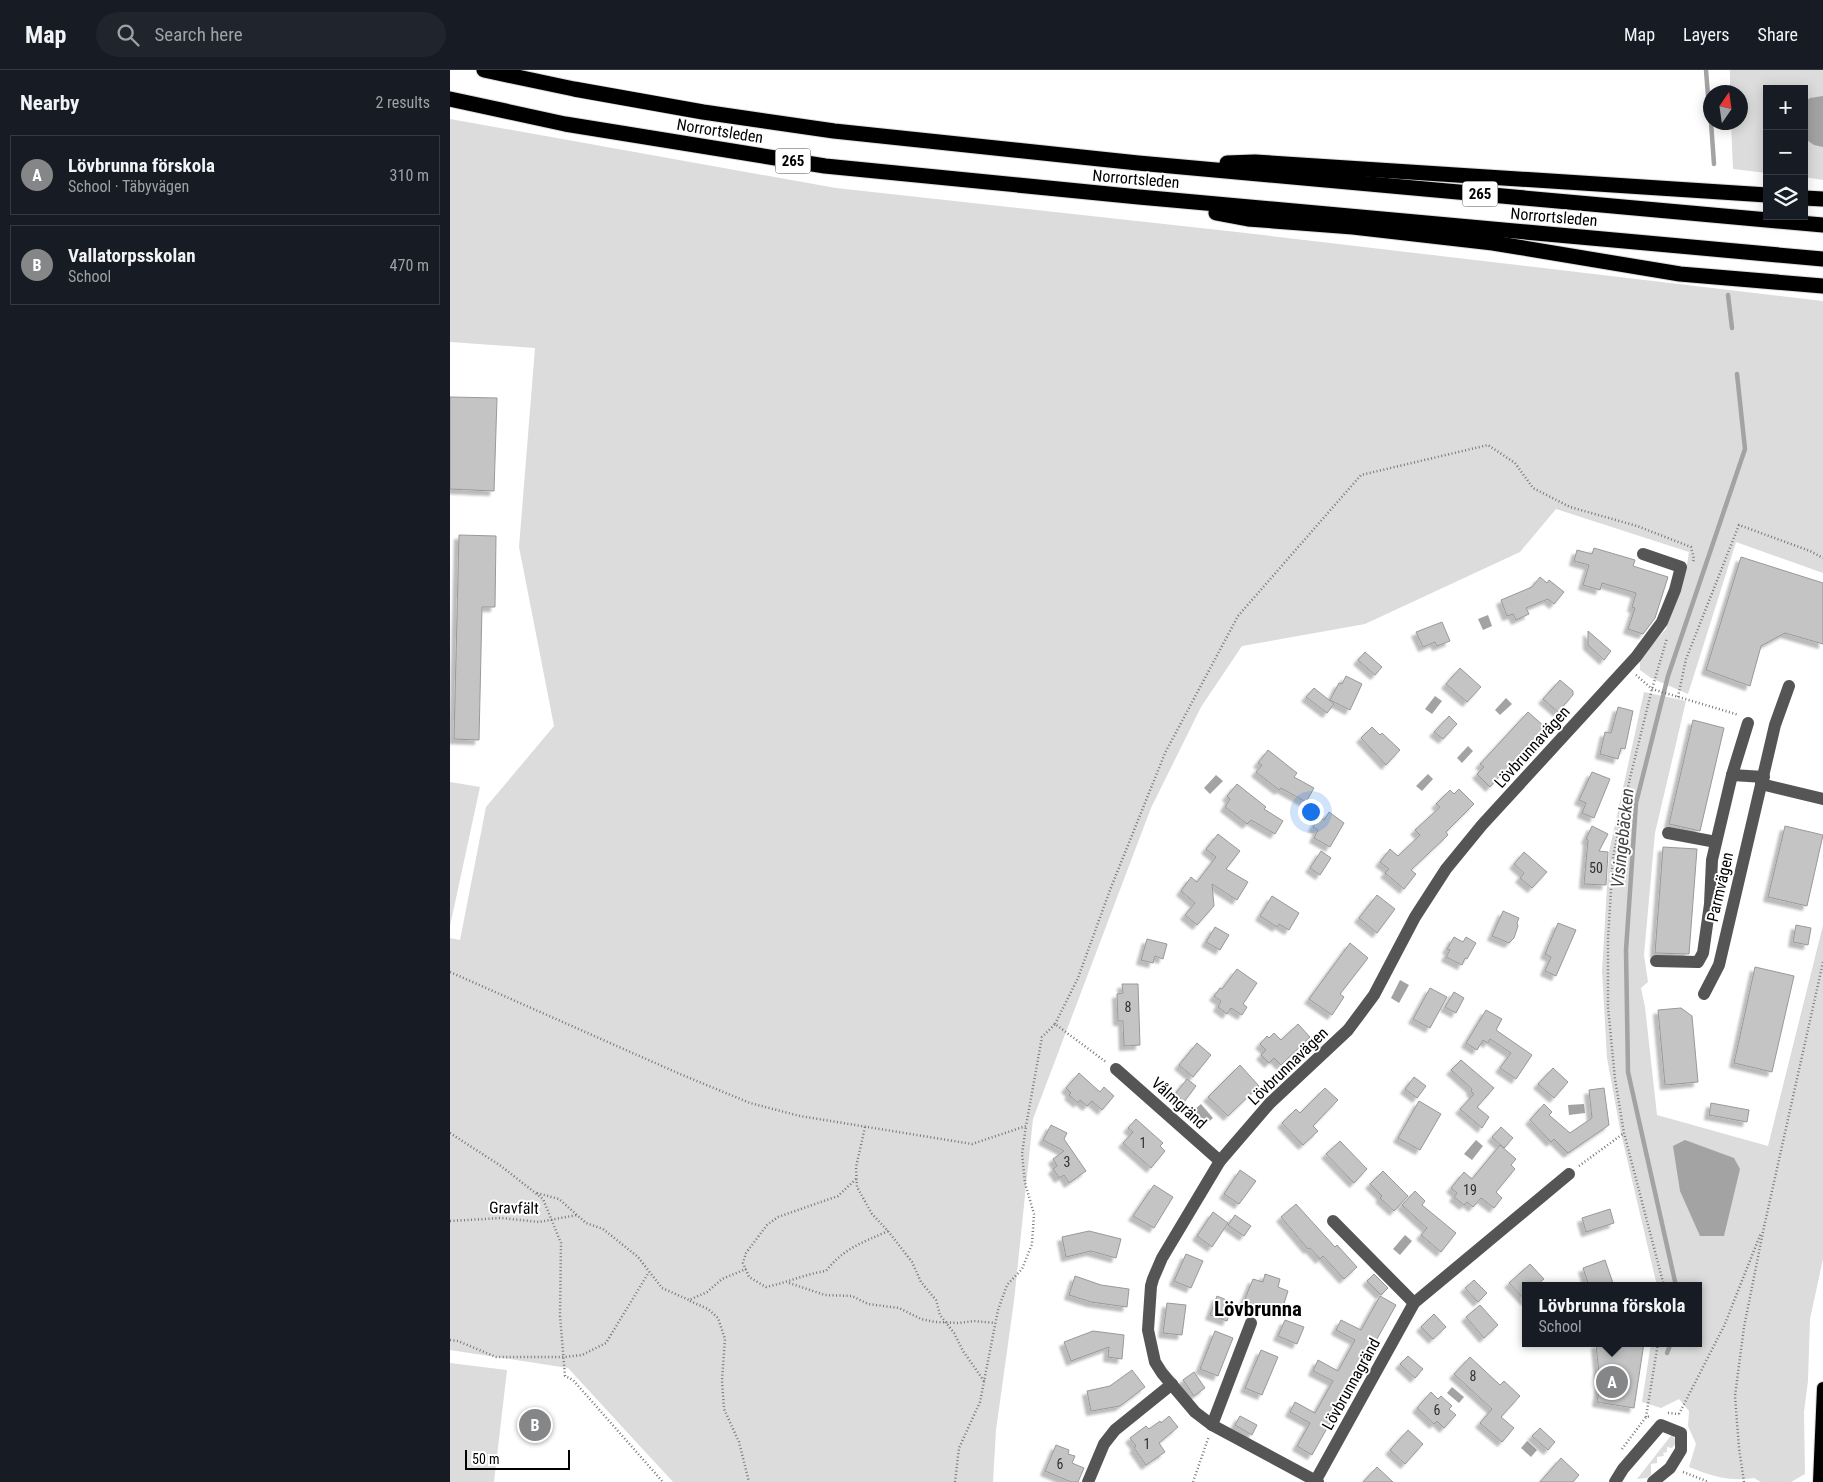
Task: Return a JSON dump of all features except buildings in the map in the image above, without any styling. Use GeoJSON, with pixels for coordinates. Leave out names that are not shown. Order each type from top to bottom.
{"type":"FeatureCollection","features":[{"type":"Feature","properties":{"kind":"highway","name":"Norrortsleden"},"geometry":{"type":"LineString","coordinates":[[484,70],[574,89],[703,112],[815,129],[1138,163],[1823,225]]}},
{"type":"Feature","properties":{"kind":"highway","name":"Norrortsleden"},"geometry":{"type":"LineString","coordinates":[[450,99],[565,124],[825,166],[1139,197],[1823,258]]}},
{"type":"Feature","properties":{"kind":"highway"},"geometry":{"type":"LineString","coordinates":[[1138,163],[1255,162],[1763,195]]}},
{"type":"Feature","properties":{"kind":"highway"},"geometry":{"type":"LineString","coordinates":[[1139,197],[1248,219],[1354,227],[1493,243],[1680,274],[1823,286]]}},
{"type":"Feature","properties":{"kind":"highway"},"geometry":{"type":"LineString","coordinates":[[1808,198],[1823,199]]}},
{"type":"Feature","properties":{"kind":"main road"},"geometry":{"type":"LineString","coordinates":[[1819,1482],[1823,1388]]}},
{"type":"Feature","properties":{"kind":"street","name":"Lövbrunnavägen"},"geometry":{"type":"LineString","coordinates":[[1317,1481],[1212,1425],[1196,1412],[1172,1384],[1155,1362],[1150,1345],[1148,1330],[1151,1286],[1162,1258],[1220,1161],[1270,1103],[1348,1030],[1374,995],[1415,917],[1446,869],[1482,825],[1636,657],[1662,622],[1675,590],[1681,567],[1643,554]]}},
{"type":"Feature","properties":{"kind":"street","name":"Parmvägen"},"geometry":{"type":"LineString","coordinates":[[1704,994],[1719,964],[1762,781],[1778,718],[1789,686]]}},
{"type":"Feature","properties":{"kind":"street"},"geometry":{"type":"LineString","coordinates":[[1656,961],[1698,962],[1703,953],[1710,904],[1712,860],[1744,719]]}},
{"type":"Feature","properties":{"kind":"street"},"geometry":{"type":"LineString","coordinates":[[1732,776],[1762,781],[1823,799]]}},
{"type":"Feature","properties":{"kind":"street"},"geometry":{"type":"LineString","coordinates":[[1668,833],[1716,842]]}},
{"type":"Feature","properties":{"kind":"street"},"geometry":{"type":"LineString","coordinates":[[1710,904],[1732,908]]}},
{"type":"Feature","properties":{"kind":"street","name":"Vålmgränd"},"geometry":{"type":"LineString","coordinates":[[1116,1069],[1220,1161]]}},
{"type":"Feature","properties":{"kind":"street","name":"Lövbrunnagränd"},"geometry":{"type":"LineString","coordinates":[[1317,1481],[1414,1303],[1569,1174]]}},
{"type":"Feature","properties":{"kind":"street"},"geometry":{"type":"LineString","coordinates":[[1334,1221],[1414,1303]]}},
{"type":"Feature","properties":{"kind":"street"},"geometry":{"type":"LineString","coordinates":[[1212,1425],[1251,1323]]}},
{"type":"Feature","properties":{"kind":"street"},"geometry":{"type":"LineString","coordinates":[[1088,1482],[1104,1444],[1115,1430],[1172,1384]]}},
{"type":"Feature","properties":{"kind":"street"},"geometry":{"type":"LineString","coordinates":[[1615,1482],[1635,1454],[1661,1425],[1681,1433],[1681,1450],[1670,1468],[1653,1482]]}},
{"type":"Feature","properties":{"kind":"path"},"geometry":{"type":"LineString","coordinates":[[955,1482],[959,1448],[980,1402],[995,1323],[1007,1285],[1022,1269],[1032,1244],[1034,1214],[1025,1183],[1022,1154],[1042,1037],[1055,1024],[1078,978],[1110,890],[1165,753],[1238,616],[1361,475],[1488,445],[1515,462],[1533,488],[1570,507],[1637,526],[1691,547],[1694,559],[1691,567]]}},
{"type":"Feature","properties":{"kind":"path"},"geometry":{"type":"LineString","coordinates":[[1678,697],[1686,659],[1739,525],[1823,558]]}},
{"type":"Feature","properties":{"kind":"path"},"geometry":{"type":"LineString","coordinates":[[1663,1282],[1624,1133],[1615,1079],[1608,1007],[1608,939],[1614,857],[1630,778],[1652,689],[1668,636]]}},
{"type":"Feature","properties":{"kind":"path"},"geometry":{"type":"LineString","coordinates":[[1636,657],[1634,674],[1652,689],[1744,719]]}},
{"type":"Feature","properties":{"kind":"path"},"geometry":{"type":"LineString","coordinates":[[1744,1482],[1735,1396],[1744,1327],[1764,1227],[1823,962]]}},
{"type":"Feature","properties":{"kind":"path"},"geometry":{"type":"LineString","coordinates":[[450,972],[680,1074],[750,1102],[800,1116],[972,1144],[1026,1126]]}},
{"type":"Feature","properties":{"kind":"path"},"geometry":{"type":"LineString","coordinates":[[1055,1024],[1116,1069]]}},
{"type":"Feature","properties":{"kind":"path"},"geometry":{"type":"LineString","coordinates":[[865,1127],[856,1167],[857,1187],[872,1214],[912,1262],[921,1282],[936,1300],[940,1315],[954,1333],[963,1351],[984,1381]]}},
{"type":"Feature","properties":{"kind":"path"},"geometry":{"type":"LineString","coordinates":[[450,1133],[502,1166],[543,1199],[561,1243],[560,1316],[565,1376],[573,1380],[663,1482]]}},
{"type":"Feature","properties":{"kind":"path"},"geometry":{"type":"LineString","coordinates":[[1569,1174],[1624,1133]]}},
{"type":"Feature","properties":{"kind":"path"},"geometry":{"type":"LineString","coordinates":[[856,1179],[838,1196],[778,1217],[767,1225],[746,1253],[743,1263],[749,1277],[766,1287],[808,1274],[826,1271],[837,1257],[853,1246],[888,1231]]}},
{"type":"Feature","properties":{"kind":"path"},"geometry":{"type":"LineString","coordinates":[[534,1192],[559,1199],[586,1223],[603,1229],[638,1257],[662,1288],[708,1309],[718,1318],[726,1339],[722,1380],[724,1409],[739,1442],[749,1482]]}},
{"type":"Feature","properties":{"kind":"path","name":"Gravfält"},"geometry":{"type":"LineString","coordinates":[[450,1221],[502,1218],[539,1222],[577,1215]]}},
{"type":"Feature","properties":{"kind":"path"},"geometry":{"type":"LineString","coordinates":[[1679,1414],[1724,1326],[1764,1227]]}},
{"type":"Feature","properties":{"kind":"path"},"geometry":{"type":"LineString","coordinates":[[688,1300],[707,1292],[722,1280],[746,1269]]}},
{"type":"Feature","properties":{"kind":"path"},"geometry":{"type":"LineString","coordinates":[[450,1340],[458,1341],[496,1357],[564,1357],[582,1355],[606,1344],[649,1272]]}},
{"type":"Feature","properties":{"kind":"path"},"geometry":{"type":"LineString","coordinates":[[787,1282],[825,1294],[852,1296],[868,1304],[899,1308],[921,1319],[946,1323],[974,1321],[995,1323]]}},
{"type":"Feature","properties":{"kind":"path"},"geometry":{"type":"LineString","coordinates":[[1646,1417],[1657,1347]]}},
{"type":"Feature","properties":{"kind":"path"},"geometry":{"type":"LineString","coordinates":[[1193,1482],[1212,1425]]}},
{"type":"Feature","properties":{"kind":"path"},"geometry":{"type":"LineString","coordinates":[[1678,1470],[1709,1482]]}},
{"type":"Feature","properties":{"kind":"shaded area"},"geometry":{"type":"Polygon","coordinates":[[[1730,70],[1823,70],[1823,180],[1808,178],[1808,85],[1763,85],[1763,173],[1733,169],[1731,130],[1748,130],[1748,85],[1730,85],[1730,70]]]}},
{"type":"Feature","properties":{"kind":"shaded area"},"geometry":{"type":"Polygon","coordinates":[[[1823,96],[1823,147],[1814,145],[1808,141],[1808,99],[1823,96]]]}},
{"type":"Feature","properties":{"kind":"shaded area"},"geometry":{"type":"Polygon","coordinates":[[[450,119],[836,188],[1237,232],[1823,301],[1823,573],[1736,542],[1688,694],[1651,678],[1640,670],[1640,658],[1666,629],[1686,570],[1689,552],[1556,509],[1520,552],[1365,624],[1242,646],[1201,707],[1151,808],[1033,1119],[1014,1301],[996,1430],[993,1482],[673,1482],[568,1368],[450,1350],[450,938],[460,940],[486,807],[554,726],[519,547],[535,348],[450,342],[450,119]]]}},
{"type":"Feature","properties":{"kind":"shaded area"},"geometry":{"type":"Polygon","coordinates":[[[1488,615],[1492,626],[1483,630],[1478,619],[1488,615]]]}},
{"type":"Feature","properties":{"kind":"shaded area"},"geometry":{"type":"Polygon","coordinates":[[[1644,692],[1686,701],[1655,833],[1644,955],[1648,982],[1641,988],[1645,1007],[1657,1115],[1768,1146],[1823,925],[1823,1259],[1810,1319],[1808,1381],[1804,1412],[1805,1474],[1791,1482],[1761,1482],[1754,1478],[1729,1479],[1689,1467],[1696,1444],[1688,1426],[1689,1411],[1679,1399],[1661,1408],[1642,1402],[1650,1347],[1702,1347],[1702,1282],[1656,1282],[1620,1129],[1607,1058],[1602,971],[1609,852],[1644,692]]]}},
{"type":"Feature","properties":{"kind":"shaded area"},"geometry":{"type":"Polygon","coordinates":[[[1435,696],[1442,701],[1432,714],[1425,709],[1435,696]]]}},
{"type":"Feature","properties":{"kind":"shaded area"},"geometry":{"type":"Polygon","coordinates":[[[1506,698],[1512,704],[1500,715],[1495,710],[1506,698]]]}},
{"type":"Feature","properties":{"kind":"shaded area"},"geometry":{"type":"Polygon","coordinates":[[[1468,746],[1473,751],[1462,763],[1457,758],[1468,746]]]}},
{"type":"Feature","properties":{"kind":"shaded area"},"geometry":{"type":"Polygon","coordinates":[[[1428,774],[1433,779],[1422,791],[1416,786],[1428,774]]]}},
{"type":"Feature","properties":{"kind":"shaded area"},"geometry":{"type":"Polygon","coordinates":[[[1216,775],[1223,781],[1210,794],[1204,788],[1216,775]]]}},
{"type":"Feature","properties":{"kind":"shaded area"},"geometry":{"type":"Polygon","coordinates":[[[450,782],[480,787],[450,926],[450,782]]]}},
{"type":"Feature","properties":{"kind":"shaded area"},"geometry":{"type":"Polygon","coordinates":[[[1400,980],[1409,985],[1399,1003],[1391,998],[1400,980]]]}},
{"type":"Feature","properties":{"kind":"shaded area"},"geometry":{"type":"Polygon","coordinates":[[[1201,1104],[1213,1118],[1206,1124],[1193,1111],[1201,1104]]]}},
{"type":"Feature","properties":{"kind":"shaded area"},"geometry":{"type":"Polygon","coordinates":[[[1584,1104],[1585,1113],[1569,1115],[1568,1105],[1584,1104]]]}},
{"type":"Feature","properties":{"kind":"shaded area"},"geometry":{"type":"Polygon","coordinates":[[[1476,1140],[1483,1146],[1472,1160],[1464,1154],[1476,1140]]]}},
{"type":"Feature","properties":{"kind":"shaded area"},"geometry":{"type":"Polygon","coordinates":[[[1685,1140],[1734,1158],[1740,1169],[1724,1236],[1700,1236],[1680,1191],[1673,1146],[1685,1140]]]}},
{"type":"Feature","properties":{"kind":"shaded area"},"geometry":{"type":"Polygon","coordinates":[[[1405,1235],[1412,1241],[1400,1255],[1393,1249],[1405,1235]]]}},
{"type":"Feature","properties":{"kind":"shaded area"},"geometry":{"type":"Polygon","coordinates":[[[450,1363],[507,1370],[494,1482],[450,1482],[450,1363]]]}},
{"type":"Feature","properties":{"kind":"shaded area"},"geometry":{"type":"Polygon","coordinates":[[[1452,1387],[1464,1397],[1459,1403],[1447,1393],[1452,1387]]]}},
{"type":"Feature","properties":{"kind":"shaded area"},"geometry":{"type":"Polygon","coordinates":[[[1673,1433],[1676,1443],[1672,1448],[1667,1447],[1667,1452],[1663,1453],[1664,1456],[1657,1457],[1657,1463],[1651,1464],[1651,1475],[1647,1478],[1637,1479],[1673,1433]]]}},
{"type":"Feature","properties":{"kind":"shaded area"},"geometry":{"type":"Polygon","coordinates":[[[1527,1441],[1537,1450],[1531,1457],[1521,1448],[1527,1441]]]}},
{"type":"Feature","properties":{"kind":"waterway"},"geometry":{"type":"LineString","coordinates":[[1706,70],[1707,85]]}},
{"type":"Feature","properties":{"kind":"waterway"},"geometry":{"type":"LineString","coordinates":[[1712,130],[1714,164]]}},
{"type":"Feature","properties":{"kind":"waterway","name":"Visingebäcken"},"geometry":{"type":"LineString","coordinates":[[1728,295],[1732,328]]}},
{"type":"Feature","properties":{"kind":"waterway","name":"Visingebäcken"},"geometry":{"type":"LineString","coordinates":[[1675,1282],[1628,1072],[1626,950],[1636,803],[1668,676],[1745,449],[1737,374]]}},
{"type":"Feature","properties":{"kind":"waterway","name":"Visingebäcken"},"geometry":{"type":"LineString","coordinates":[[1667,1353],[1669,1347]]}},
{"type":"Feature","properties":{"kind":"place","name":"Lövbrunna förskola"},"geometry":{"type":"Point","coordinates":[1612,1382]}},
{"type":"Feature","properties":{"kind":"place","name":"Vallatorpsskolan"},"geometry":{"type":"Point","coordinates":[535,1425]}},
{"type":"Feature","properties":{"kind":"district","name":"Lövbrunna"},"geometry":{"type":"Point","coordinates":[1258,1309]}}]}
